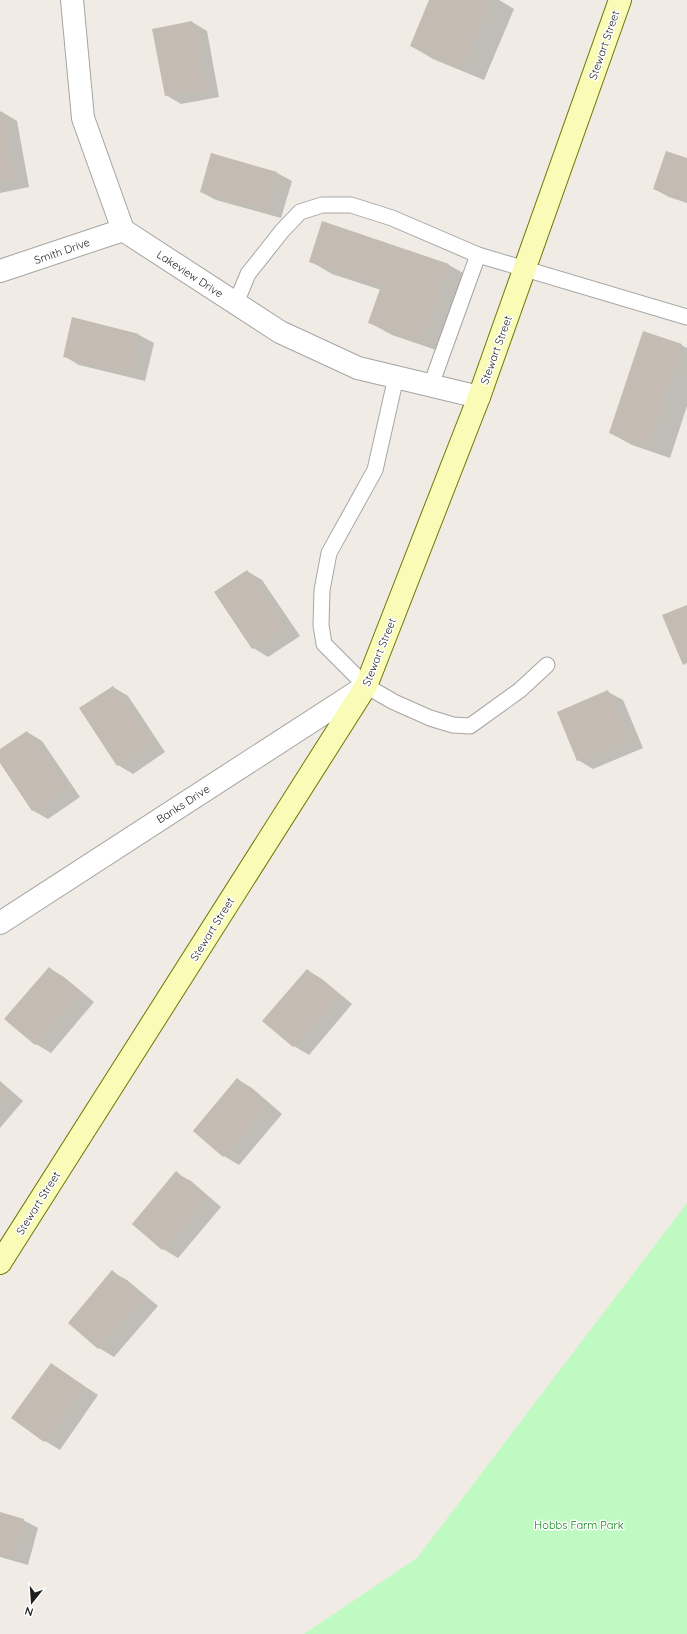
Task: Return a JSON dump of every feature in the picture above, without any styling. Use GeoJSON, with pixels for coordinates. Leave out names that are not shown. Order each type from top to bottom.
{"type":"FeatureCollection","features":[{"type":"Feature","properties":{"kind":"street"},"geometry":{"type":"LineString","coordinates":[[72,0],[83,118],[123,230]]}},
{"type":"Feature","properties":{"kind":"street","name":"Stewart Street"},"geometry":{"type":"LineString","coordinates":[[0,1263],[366,686],[479,397],[620,0]]}},
{"type":"Feature","properties":{"kind":"street","name":"Smith Drive"},"geometry":{"type":"LineString","coordinates":[[0,271],[123,230]]}},
{"type":"Feature","properties":{"kind":"street","name":"Lakeview Drive"},"geometry":{"type":"LineString","coordinates":[[123,230],[287,335],[358,368],[479,397]]}},
{"type":"Feature","properties":{"kind":"street","name":"Banks Drive"},"geometry":{"type":"LineString","coordinates":[[0,923],[366,686]]}},
{"type":"Feature","properties":{"kind":"lane"},"geometry":{"type":"LineString","coordinates":[[236,303],[248,274],[282,231],[300,212],[322,205],[351,205],[392,218],[478,255],[687,317]]}},
{"type":"Feature","properties":{"kind":"lane"},"geometry":{"type":"LineString","coordinates":[[431,385],[478,255]]}},
{"type":"Feature","properties":{"kind":"lane"},"geometry":{"type":"LineString","coordinates":[[396,377],[375,470],[329,553],[322,590],[321,625],[324,644],[366,686],[394,702],[430,718],[453,725],[470,726],[520,690],[547,665]]}},
{"type":"Feature","properties":{"kind":"green space","name":"Hobbs Farm Park"},"geometry":{"type":"Polygon","coordinates":[[[687,1203],[687,1634],[304,1634],[417,1558],[687,1203]]]}},
{"type":"Feature","properties":{"kind":"building"},"geometry":{"type":"Polygon","coordinates":[[[429,0],[491,0],[462,68],[410,46],[429,0]]]}},
{"type":"Feature","properties":{"kind":"building"},"geometry":{"type":"Polygon","coordinates":[[[192,21],[205,89],[165,96],[152,29],[192,21]]]}},
{"type":"Feature","properties":{"kind":"building"},"geometry":{"type":"Polygon","coordinates":[[[2,111],[14,179],[0,182],[0,112],[2,111]]]}},
{"type":"Feature","properties":{"kind":"building"},"geometry":{"type":"Polygon","coordinates":[[[666,151],[687,158],[687,201],[653,189],[666,151]]]}},
{"type":"Feature","properties":{"kind":"building"},"geometry":{"type":"Polygon","coordinates":[[[211,153],[277,172],[266,210],[200,192],[211,153]]]}},
{"type":"Feature","properties":{"kind":"building"},"geometry":{"type":"Polygon","coordinates":[[[322,221],[449,264],[423,341],[368,323],[381,286],[309,262],[322,221]]]}},
{"type":"Feature","properties":{"kind":"building"},"geometry":{"type":"Polygon","coordinates":[[[72,317],[139,334],[130,373],[63,357],[72,317]]]}},
{"type":"Feature","properties":{"kind":"building"},"geometry":{"type":"Polygon","coordinates":[[[643,331],[682,344],[648,446],[609,433],[643,331]]]}},
{"type":"Feature","properties":{"kind":"building"},"geometry":{"type":"Polygon","coordinates":[[[247,570],[286,627],[252,649],[214,592],[247,570]]]}},
{"type":"Feature","properties":{"kind":"building"},"geometry":{"type":"Polygon","coordinates":[[[687,605],[687,663],[683,665],[662,615],[687,605]]]}},
{"type":"Feature","properties":{"kind":"building"},"geometry":{"type":"Polygon","coordinates":[[[113,686],[151,743],[117,766],[79,708],[113,686]]]}},
{"type":"Feature","properties":{"kind":"building"},"geometry":{"type":"Polygon","coordinates":[[[608,690],[628,740],[577,761],[557,712],[608,690]]]}},
{"type":"Feature","properties":{"kind":"building"},"geometry":{"type":"Polygon","coordinates":[[[27,731],[66,788],[32,811],[0,763],[0,749],[27,731]]]}},
{"type":"Feature","properties":{"kind":"building"},"geometry":{"type":"Polygon","coordinates":[[[49,967],[80,993],[35,1045],[4,1019],[49,967]]]}},
{"type":"Feature","properties":{"kind":"building"},"geometry":{"type":"Polygon","coordinates":[[[307,969],[338,995],[293,1047],[262,1021],[307,969]]]}},
{"type":"Feature","properties":{"kind":"building"},"geometry":{"type":"Polygon","coordinates":[[[237,1078],[268,1104],[223,1157],[193,1131],[237,1078]]]}},
{"type":"Feature","properties":{"kind":"building"},"geometry":{"type":"Polygon","coordinates":[[[0,1084],[9,1091],[0,1101],[0,1084]]]}},
{"type":"Feature","properties":{"kind":"building"},"geometry":{"type":"Polygon","coordinates":[[[176,1171],[207,1198],[162,1250],[132,1224],[176,1171]]]}},
{"type":"Feature","properties":{"kind":"building"},"geometry":{"type":"Polygon","coordinates":[[[112,1270],[143,1297],[98,1349],[68,1323],[112,1270]]]}},
{"type":"Feature","properties":{"kind":"building"},"geometry":{"type":"Polygon","coordinates":[[[51,1363],[84,1386],[44,1442],[11,1418],[51,1363]]]}},
{"type":"Feature","properties":{"kind":"building"},"geometry":{"type":"Polygon","coordinates":[[[0,1512],[24,1519],[12,1557],[0,1554],[0,1512]]]}}]}
